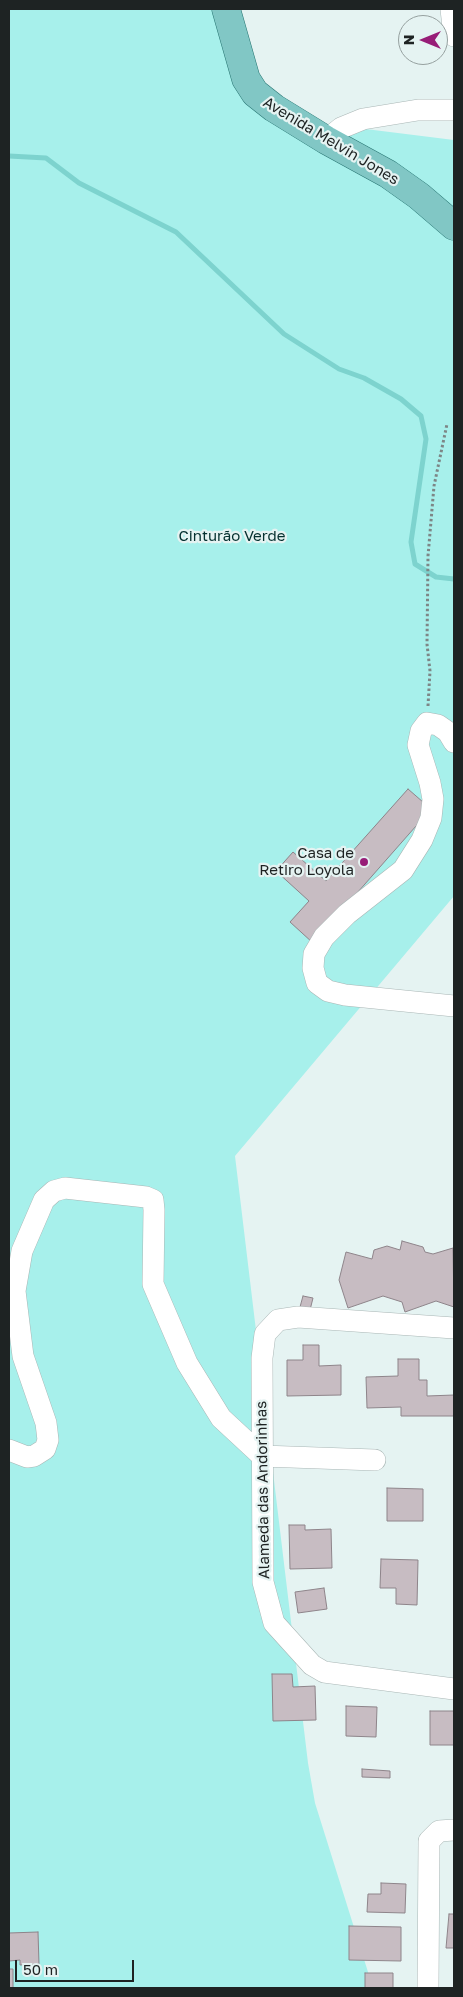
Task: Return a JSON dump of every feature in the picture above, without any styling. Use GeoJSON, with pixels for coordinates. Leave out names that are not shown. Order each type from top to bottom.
{"type":"FeatureCollection","features":[{"type":"Feature","properties":{"kind":"main road","name":"Avenida Melvin Jones"},"geometry":{"type":"LineString","coordinates":[[226,9],[246,79],[255,93],[274,108],[326,140],[388,174],[419,196],[454,226]]}},
{"type":"Feature","properties":{"kind":"street"},"geometry":{"type":"LineString","coordinates":[[452,9],[454,36]]}},
{"type":"Feature","properties":{"kind":"street"},"geometry":{"type":"LineString","coordinates":[[326,140],[341,128],[363,119],[418,110],[454,110]]}},
{"type":"Feature","properties":{"kind":"street"},"geometry":{"type":"LineString","coordinates":[[454,742],[448,732],[438,725],[427,723],[421,731],[418,745],[430,782],[432,799],[431,818],[422,840],[403,870],[347,914],[324,937],[314,954],[313,968],[317,983],[328,991],[345,995],[416,1000],[454,1006]]}},
{"type":"Feature","properties":{"kind":"street"},"geometry":{"type":"LineString","coordinates":[[9,1450],[27,1457],[34,1456],[45,1449],[48,1440],[46,1423],[23,1356],[15,1291],[22,1251],[44,1200],[54,1191],[65,1188],[146,1197],[152,1200],[154,1210],[152,1284],[186,1363],[221,1418],[262,1456],[375,1460]]}},
{"type":"Feature","properties":{"kind":"street","name":"Alameda das Andorinhas"},"geometry":{"type":"LineString","coordinates":[[454,1328],[298,1317],[278,1320],[265,1334],[262,1358],[263,1582],[274,1623],[312,1665],[324,1672],[454,1690]]}},
{"type":"Feature","properties":{"kind":"street"},"geometry":{"type":"LineString","coordinates":[[428,1988],[428,1849],[433,1835],[439,1831],[454,1830]]}},
{"type":"Feature","properties":{"kind":"path"},"geometry":{"type":"LineString","coordinates":[[427,723],[430,672],[426,585],[434,486],[447,424]]}},
{"type":"Feature","properties":{"kind":"green space","name":"Cinturão Verde"},"geometry":{"type":"Polygon","coordinates":[[[9,9],[223,9],[261,116],[454,140],[454,896],[235,1156],[308,1763],[315,1803],[373,1988],[9,1988],[9,9]]]}},
{"type":"Feature","properties":{"kind":"building","name":"Casa de Retiro Loyola"},"geometry":{"type":"Polygon","coordinates":[[[408,789],[431,809],[313,943],[290,922],[309,901],[276,871],[293,852],[326,881],[408,789]]]}},
{"type":"Feature","properties":{"kind":"building"},"geometry":{"type":"Polygon","coordinates":[[[402,1241],[423,1247],[425,1252],[433,1254],[453,1248],[454,1307],[436,1301],[405,1312],[402,1302],[383,1296],[348,1308],[339,1280],[346,1252],[372,1259],[374,1250],[387,1246],[400,1250],[402,1241]]]}},
{"type":"Feature","properties":{"kind":"building"},"geometry":{"type":"Polygon","coordinates":[[[303,1296],[313,1298],[310,1310],[300,1307],[303,1296]]]}},
{"type":"Feature","properties":{"kind":"building"},"geometry":{"type":"Polygon","coordinates":[[[303,1345],[319,1345],[319,1366],[341,1365],[341,1395],[287,1396],[287,1360],[303,1360],[303,1345]]]}},
{"type":"Feature","properties":{"kind":"building"},"geometry":{"type":"Polygon","coordinates":[[[398,1359],[419,1359],[419,1380],[427,1380],[427,1396],[454,1395],[454,1416],[401,1416],[401,1407],[367,1408],[366,1377],[398,1376],[398,1359]]]}},
{"type":"Feature","properties":{"kind":"building"},"geometry":{"type":"Polygon","coordinates":[[[387,1488],[423,1489],[423,1521],[387,1521],[387,1488]]]}},
{"type":"Feature","properties":{"kind":"building"},"geometry":{"type":"Polygon","coordinates":[[[289,1525],[305,1525],[305,1530],[331,1529],[332,1568],[290,1569],[289,1525]]]}},
{"type":"Feature","properties":{"kind":"building"},"geometry":{"type":"Polygon","coordinates":[[[381,1559],[418,1560],[417,1605],[396,1604],[396,1588],[380,1588],[381,1559]]]}},
{"type":"Feature","properties":{"kind":"building"},"geometry":{"type":"Polygon","coordinates":[[[324,1588],[327,1609],[298,1613],[295,1592],[324,1588]]]}},
{"type":"Feature","properties":{"kind":"building"},"geometry":{"type":"Polygon","coordinates":[[[272,1674],[292,1674],[293,1687],[315,1686],[316,1720],[273,1721],[272,1674]]]}},
{"type":"Feature","properties":{"kind":"building"},"geometry":{"type":"Polygon","coordinates":[[[346,1706],[377,1707],[376,1737],[346,1736],[346,1706]]]}},
{"type":"Feature","properties":{"kind":"building"},"geometry":{"type":"Polygon","coordinates":[[[430,1711],[454,1711],[454,1745],[430,1745],[430,1711]]]}},
{"type":"Feature","properties":{"kind":"building"},"geometry":{"type":"Polygon","coordinates":[[[362,1769],[390,1771],[390,1778],[362,1777],[362,1769]]]}},
{"type":"Feature","properties":{"kind":"building"},"geometry":{"type":"Polygon","coordinates":[[[381,1883],[406,1884],[405,1913],[367,1912],[368,1894],[381,1894],[381,1883]]]}},
{"type":"Feature","properties":{"kind":"building"},"geometry":{"type":"Polygon","coordinates":[[[449,1914],[454,1914],[454,1948],[446,1948],[449,1914]]]}},
{"type":"Feature","properties":{"kind":"building"},"geometry":{"type":"Polygon","coordinates":[[[349,1926],[401,1927],[401,1961],[349,1960],[349,1926]]]}},
{"type":"Feature","properties":{"kind":"building"},"geometry":{"type":"Polygon","coordinates":[[[38,1932],[39,1964],[20,1965],[20,1960],[9,1961],[9,1933],[38,1932]]]}},
{"type":"Feature","properties":{"kind":"building"},"geometry":{"type":"Polygon","coordinates":[[[9,1969],[13,1969],[13,1988],[9,1988],[9,1969]]]}},
{"type":"Feature","properties":{"kind":"building"},"geometry":{"type":"Polygon","coordinates":[[[365,1973],[393,1973],[393,1988],[365,1988],[365,1973]]]}},
{"type":"Feature","properties":{"kind":"waterway"},"geometry":{"type":"LineString","coordinates":[[9,156],[46,158],[79,183],[176,232],[284,334],[339,369],[364,378],[401,399],[421,416],[426,439],[411,542],[415,564],[436,577],[454,579]]}},
{"type":"Feature","properties":{"kind":"place","name":"Casa de Retiro Loyola"},"geometry":{"type":"Point","coordinates":[364,862]}}]}
